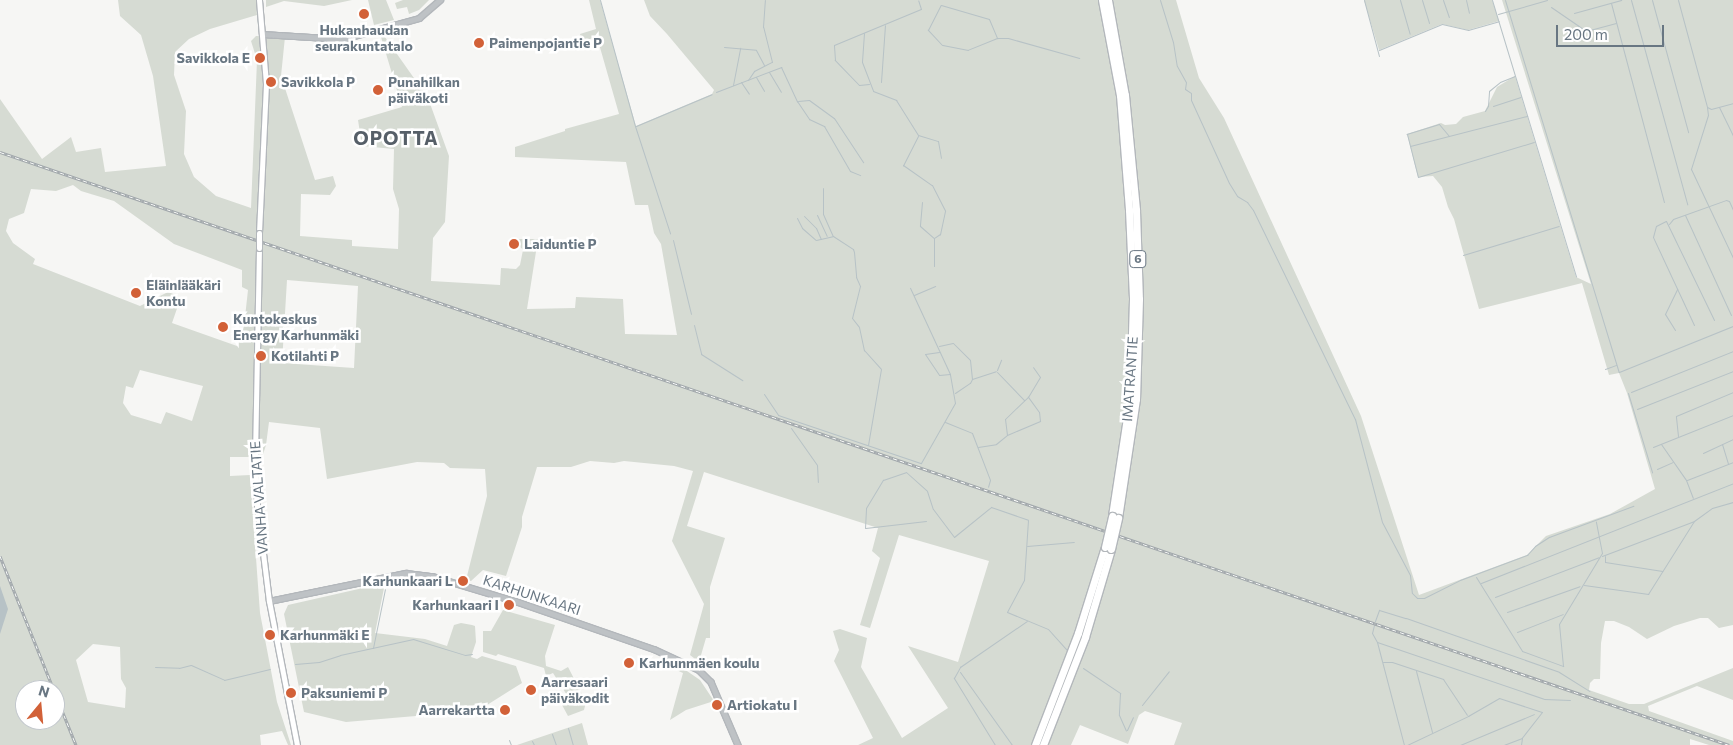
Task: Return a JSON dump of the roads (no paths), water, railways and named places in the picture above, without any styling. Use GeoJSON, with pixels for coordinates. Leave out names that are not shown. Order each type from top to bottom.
{"type":"FeatureCollection","features":[{"type":"Feature","properties":{"kind":"highway","name":"IMATRANTIE"},"geometry":{"type":"LineString","coordinates":[[1102,0],[1120,95],[1129,210],[1133,299],[1130,398],[1115,517]]}},
{"type":"Feature","properties":{"kind":"highway","name":"IMATRANTIE"},"geometry":{"type":"LineString","coordinates":[[1043,745],[1085,637],[1115,517],[1136,399],[1139,300],[1136,210],[1125,95],[1108,0]]}},
{"type":"Feature","properties":{"kind":"highway","name":"IMATRANTIE"},"geometry":{"type":"LineString","coordinates":[[1035,745],[1108,548]]}},
{"type":"Feature","properties":{"kind":"main road"},"geometry":{"type":"LineString","coordinates":[[259,0],[262,34]]}},
{"type":"Feature","properties":{"kind":"main road","name":"VANHA VALTATIE"},"geometry":{"type":"LineString","coordinates":[[262,34],[266,84],[260,212],[255,454],[258,514],[269,601],[297,745]]}},
{"type":"Feature","properties":{"kind":"street"},"geometry":{"type":"LineString","coordinates":[[262,34],[343,39],[419,18],[440,0]]}},
{"type":"Feature","properties":{"kind":"street","name":"KARHUNKAARI"},"geometry":{"type":"LineString","coordinates":[[269,601],[406,573],[432,576],[496,595],[602,630],[693,666],[711,682],[738,745]]}},
{"type":"Feature","properties":{"kind":"waterway"},"geometry":{"type":"LineString","coordinates":[[600,0],[635,126],[670,233]]}},
{"type":"Feature","properties":{"kind":"waterway"},"geometry":{"type":"LineString","coordinates":[[748,80],[754,71],[772,62],[763,27],[765,0]]}},
{"type":"Feature","properties":{"kind":"waterway"},"geometry":{"type":"LineString","coordinates":[[869,84],[859,85],[835,60],[834,45],[921,9],[918,0]]}},
{"type":"Feature","properties":{"kind":"waterway"},"geometry":{"type":"LineString","coordinates":[[1160,0],[1173,42],[1177,66],[1186,82],[1185,89],[1191,93],[1191,100],[1229,183],[1237,196],[1247,202],[1253,210],[1355,419],[1382,522],[1410,575],[1412,593],[1417,598],[1424,598],[1460,580],[1527,555],[1535,546],[1549,537],[1633,506]]}},
{"type":"Feature","properties":{"kind":"waterway"},"geometry":{"type":"LineString","coordinates":[[1364,0],[1379,56]]}},
{"type":"Feature","properties":{"kind":"waterway"},"geometry":{"type":"LineString","coordinates":[[1400,0],[1410,34]]}},
{"type":"Feature","properties":{"kind":"waterway"},"geometry":{"type":"LineString","coordinates":[[1422,0],[1429,23]]}},
{"type":"Feature","properties":{"kind":"waterway"},"geometry":{"type":"LineString","coordinates":[[1443,0],[1449,17]]}},
{"type":"Feature","properties":{"kind":"waterway"},"geometry":{"type":"LineString","coordinates":[[1466,0],[1469,13]]}},
{"type":"Feature","properties":{"kind":"waterway"},"geometry":{"type":"LineString","coordinates":[[1492,0],[1576,277]]}},
{"type":"Feature","properties":{"kind":"waterway"},"geometry":{"type":"LineString","coordinates":[[1505,0],[1619,372],[1733,326]]}},
{"type":"Feature","properties":{"kind":"waterway"},"geometry":{"type":"LineString","coordinates":[[1498,14],[1547,0]]}},
{"type":"Feature","properties":{"kind":"waterway"},"geometry":{"type":"LineString","coordinates":[[1574,13],[1621,0]]}},
{"type":"Feature","properties":{"kind":"waterway"},"geometry":{"type":"LineString","coordinates":[[1631,0],[1687,204]]}},
{"type":"Feature","properties":{"kind":"waterway"},"geometry":{"type":"LineString","coordinates":[[1652,0],[1688,132]]}},
{"type":"Feature","properties":{"kind":"waterway"},"geometry":{"type":"LineString","coordinates":[[1678,0],[1708,115],[1691,169],[1733,258]]}},
{"type":"Feature","properties":{"kind":"waterway"},"geometry":{"type":"LineString","coordinates":[[1611,3],[1664,202]]}},
{"type":"Feature","properties":{"kind":"waterway"},"geometry":{"type":"LineString","coordinates":[[941,5],[989,19],[997,38],[968,50],[942,45],[928,30],[941,5]]}},
{"type":"Feature","properties":{"kind":"waterway"},"geometry":{"type":"LineString","coordinates":[[1551,7],[1586,31],[1616,23]]}},
{"type":"Feature","properties":{"kind":"waterway"},"geometry":{"type":"LineString","coordinates":[[1379,50],[1442,24],[1468,30],[1499,21]]}},
{"type":"Feature","properties":{"kind":"waterway"},"geometry":{"type":"LineString","coordinates":[[881,82],[885,25]]}},
{"type":"Feature","properties":{"kind":"waterway"},"geometry":{"type":"LineString","coordinates":[[864,33],[862,62],[873,91],[896,100],[918,135],[938,141],[941,158]]}},
{"type":"Feature","properties":{"kind":"waterway"},"geometry":{"type":"LineString","coordinates":[[997,38],[1008,38],[1079,58]]}},
{"type":"Feature","properties":{"kind":"waterway"},"geometry":{"type":"LineString","coordinates":[[724,47],[756,50],[764,65]]}},
{"type":"Feature","properties":{"kind":"waterway"},"geometry":{"type":"LineString","coordinates":[[733,85],[740,48]]}},
{"type":"Feature","properties":{"kind":"waterway"},"geometry":{"type":"LineString","coordinates":[[716,92],[781,67],[797,101],[809,119],[824,126],[850,171],[860,175]]}},
{"type":"Feature","properties":{"kind":"waterway"},"geometry":{"type":"LineString","coordinates":[[769,72],[781,92]]}},
{"type":"Feature","properties":{"kind":"waterway"},"geometry":{"type":"LineString","coordinates":[[1485,111],[1488,106],[1489,91],[1500,82],[1515,76]]}},
{"type":"Feature","properties":{"kind":"waterway"},"geometry":{"type":"LineString","coordinates":[[756,77],[764,91]]}},
{"type":"Feature","properties":{"kind":"waterway"},"geometry":{"type":"LineString","coordinates":[[741,82],[749,94]]}},
{"type":"Feature","properties":{"kind":"waterway"},"geometry":{"type":"LineString","coordinates":[[636,126],[712,94]]}},
{"type":"Feature","properties":{"kind":"waterway"},"geometry":{"type":"LineString","coordinates":[[1493,106],[1521,97]]}},
{"type":"Feature","properties":{"kind":"waterway"},"geometry":{"type":"LineString","coordinates":[[798,101],[809,100],[834,118],[863,162]]}},
{"type":"Feature","properties":{"kind":"waterway"},"geometry":{"type":"LineString","coordinates":[[1707,107],[1711,109],[1733,103]]}},
{"type":"Feature","properties":{"kind":"waterway"},"geometry":{"type":"LineString","coordinates":[[1719,107],[1733,136]]}},
{"type":"Feature","properties":{"kind":"waterway"},"geometry":{"type":"LineString","coordinates":[[1410,146],[1527,116]]}},
{"type":"Feature","properties":{"kind":"waterway"},"geometry":{"type":"LineString","coordinates":[[1449,136],[1439,124],[1407,134],[1418,177],[1534,142]]}},
{"type":"Feature","properties":{"kind":"waterway"},"geometry":{"type":"LineString","coordinates":[[918,136],[903,165],[932,185],[945,211],[940,234],[934,238]]}},
{"type":"Feature","properties":{"kind":"waterway"},"geometry":{"type":"LineString","coordinates":[[823,188],[823,214],[833,236],[853,249],[854,252],[856,277],[860,286],[852,318],[859,327],[864,350],[881,369],[868,445]]}},
{"type":"Feature","properties":{"kind":"waterway"},"geometry":{"type":"LineString","coordinates":[[1669,224],[1673,219],[1726,200],[1729,201],[1733,210]]}},
{"type":"Feature","properties":{"kind":"waterway"},"geometry":{"type":"LineString","coordinates":[[922,202],[920,226],[934,238],[934,266]]}},
{"type":"Feature","properties":{"kind":"waterway"},"geometry":{"type":"LineString","coordinates":[[817,215],[827,236]]}},
{"type":"Feature","properties":{"kind":"waterway"},"geometry":{"type":"LineString","coordinates":[[1685,215],[1731,315]]}},
{"type":"Feature","properties":{"kind":"waterway"},"geometry":{"type":"LineString","coordinates":[[804,216],[816,228],[821,239]]}},
{"type":"Feature","properties":{"kind":"waterway"},"geometry":{"type":"LineString","coordinates":[[797,218],[802,228],[816,240],[833,236]]}},
{"type":"Feature","properties":{"kind":"waterway"},"geometry":{"type":"LineString","coordinates":[[1694,325],[1653,237],[1656,226],[1666,221],[1714,320]]}},
{"type":"Feature","properties":{"kind":"waterway"},"geometry":{"type":"LineString","coordinates":[[1463,255],[1559,226]]}},
{"type":"Feature","properties":{"kind":"waterway"},"geometry":{"type":"LineString","coordinates":[[673,240],[691,314]]}},
{"type":"Feature","properties":{"kind":"waterway"},"geometry":{"type":"LineString","coordinates":[[914,295],[935,286]]}},
{"type":"Feature","properties":{"kind":"waterway"},"geometry":{"type":"LineString","coordinates":[[764,394],[778,415],[921,463],[955,403],[950,374],[910,288]]}},
{"type":"Feature","properties":{"kind":"waterway"},"geometry":{"type":"LineString","coordinates":[[1675,330],[1665,314],[1677,289]]}},
{"type":"Feature","properties":{"kind":"waterway"},"geometry":{"type":"LineString","coordinates":[[694,325],[701,354],[742,380]]}},
{"type":"Feature","properties":{"kind":"waterway"},"geometry":{"type":"LineString","coordinates":[[939,346],[953,343],[970,360],[972,379]]}},
{"type":"Feature","properties":{"kind":"waterway"},"geometry":{"type":"LineString","coordinates":[[1631,392],[1733,351]]}},
{"type":"Feature","properties":{"kind":"waterway"},"geometry":{"type":"LineString","coordinates":[[939,352],[925,354],[939,375],[950,374]]}},
{"type":"Feature","properties":{"kind":"waterway"},"geometry":{"type":"LineString","coordinates":[[997,370],[1001,360]]}},
{"type":"Feature","properties":{"kind":"waterway"},"geometry":{"type":"LineString","coordinates":[[1605,369],[1616,365]]}},
{"type":"Feature","properties":{"kind":"waterway"},"geometry":{"type":"LineString","coordinates":[[1007,435],[1005,419],[1028,397],[1040,377],[1033,367]]}},
{"type":"Feature","properties":{"kind":"waterway"},"geometry":{"type":"LineString","coordinates":[[955,393],[970,383],[972,379],[996,371]]}},
{"type":"Feature","properties":{"kind":"waterway"},"geometry":{"type":"LineString","coordinates":[[1637,409],[1733,371]]}},
{"type":"Feature","properties":{"kind":"waterway"},"geometry":{"type":"LineString","coordinates":[[997,372],[1024,400]]}},
{"type":"Feature","properties":{"kind":"waterway"},"geometry":{"type":"LineString","coordinates":[[1678,436],[1676,416],[1733,392]]}},
{"type":"Feature","properties":{"kind":"waterway"},"geometry":{"type":"LineString","coordinates":[[1628,393],[1652,472]]}},
{"type":"Feature","properties":{"kind":"waterway"},"geometry":{"type":"LineString","coordinates":[[978,447],[996,444],[1007,435],[1040,421],[1039,412],[1028,397]]}},
{"type":"Feature","properties":{"kind":"waterway"},"geometry":{"type":"LineString","coordinates":[[1653,447],[1733,415]]}},
{"type":"Feature","properties":{"kind":"waterway"},"geometry":{"type":"LineString","coordinates":[[945,422],[972,433],[990,480],[988,487]]}},
{"type":"Feature","properties":{"kind":"waterway"},"geometry":{"type":"LineString","coordinates":[[791,428],[817,465],[818,482]]}},
{"type":"Feature","properties":{"kind":"waterway"},"geometry":{"type":"LineString","coordinates":[[1703,453],[1733,439]]}},
{"type":"Feature","properties":{"kind":"waterway"},"geometry":{"type":"LineString","coordinates":[[1661,444],[1686,480],[1693,498]]}},
{"type":"Feature","properties":{"kind":"waterway"},"geometry":{"type":"LineString","coordinates":[[1722,444],[1728,464]]}},
{"type":"Feature","properties":{"kind":"waterway"},"geometry":{"type":"LineString","coordinates":[[1657,469],[1673,462]]}},
{"type":"Feature","properties":{"kind":"waterway"},"geometry":{"type":"LineString","coordinates":[[1687,480],[1733,462]]}},
{"type":"Feature","properties":{"kind":"waterway"},"geometry":{"type":"LineString","coordinates":[[926,521],[865,528],[866,508],[883,480],[906,472],[927,491],[933,509],[954,537],[991,507],[1028,520],[1024,580],[1007,612],[1048,629],[1067,650]]}},
{"type":"Feature","properties":{"kind":"waterway"},"geometry":{"type":"LineString","coordinates":[[1481,583],[1733,483]]}},
{"type":"Feature","properties":{"kind":"waterway"},"geometry":{"type":"LineString","coordinates":[[1602,556],[1694,521],[1712,508],[1733,502]]}},
{"type":"Feature","properties":{"kind":"waterway"},"geometry":{"type":"LineString","coordinates":[[1584,585],[1648,594],[1694,521]]}},
{"type":"Feature","properties":{"kind":"waterway"},"geometry":{"type":"LineString","coordinates":[[1476,577],[1522,651],[1563,666],[1559,624],[1602,553],[1596,522]]}},
{"type":"Feature","properties":{"kind":"waterway"},"geometry":{"type":"LineString","coordinates":[[1027,546],[1074,542]]}},
{"type":"Feature","properties":{"kind":"waterway"},"geometry":{"type":"LineString","coordinates":[[1605,556],[1605,562],[1662,571]]}},
{"type":"Feature","properties":{"kind":"waterway"},"geometry":{"type":"LineString","coordinates":[[1495,597],[1599,557]]}},
{"type":"Feature","properties":{"kind":"waterway"},"geometry":{"type":"LineString","coordinates":[[1507,612],[1580,586]]}},
{"type":"Feature","properties":{"kind":"waterway"},"geometry":{"type":"LineString","coordinates":[[373,648],[385,589]]}},
{"type":"Feature","properties":{"kind":"waterway"},"geometry":{"type":"LineString","coordinates":[[1375,621],[1379,610],[1406,618],[1559,672],[1589,691]]}},
{"type":"Feature","properties":{"kind":"waterway"},"geometry":{"type":"LineString","coordinates":[[1517,632],[1563,614]]}},
{"type":"Feature","properties":{"kind":"waterway"},"geometry":{"type":"LineString","coordinates":[[995,745],[954,678],[960,667],[1027,621]]}},
{"type":"Feature","properties":{"kind":"waterway"},"geometry":{"type":"LineString","coordinates":[[1374,625],[1372,633],[1377,642],[1404,745]]}},
{"type":"Feature","properties":{"kind":"waterway"},"geometry":{"type":"LineString","coordinates":[[295,664],[319,662],[340,655],[413,639],[465,655],[472,654]]}},
{"type":"Feature","properties":{"kind":"waterway"},"geometry":{"type":"LineString","coordinates":[[1377,642],[1544,699],[1570,700]]}},
{"type":"Feature","properties":{"kind":"waterway"},"geometry":{"type":"LineString","coordinates":[[1383,662],[1392,662],[1443,679],[1467,715]]}},
{"type":"Feature","properties":{"kind":"waterway"},"geometry":{"type":"LineString","coordinates":[[155,667],[179,668],[191,665],[224,680],[270,669]]}},
{"type":"Feature","properties":{"kind":"waterway"},"geometry":{"type":"LineString","coordinates":[[1083,668],[1120,693],[1119,715],[1126,731]]}},
{"type":"Feature","properties":{"kind":"waterway"},"geometry":{"type":"LineString","coordinates":[[1142,705],[1169,671]]}},
{"type":"Feature","properties":{"kind":"waterway"},"geometry":{"type":"LineString","coordinates":[[1416,671],[1432,732]]}},
{"type":"Feature","properties":{"kind":"waterway"},"geometry":{"type":"LineString","coordinates":[[960,672],[1012,745]]}},
{"type":"Feature","properties":{"kind":"waterway"},"geometry":{"type":"LineString","coordinates":[[1407,745],[1468,716],[1499,698],[1542,712],[1522,738],[1504,745]]}},
{"type":"Feature","properties":{"kind":"waterway"},"geometry":{"type":"LineString","coordinates":[[1460,745],[1534,714]]}},
{"type":"Feature","properties":{"kind":"waterway"},"geometry":{"type":"LineString","coordinates":[[1127,730],[1133,717]]}},
{"type":"Feature","properties":{"kind":"waterway"},"geometry":{"type":"LineString","coordinates":[[568,728],[573,745]]}},
{"type":"Feature","properties":{"kind":"waterway"},"geometry":{"type":"LineString","coordinates":[[552,734],[556,745]]}},
{"type":"Feature","properties":{"kind":"waterway"},"geometry":{"type":"LineString","coordinates":[[1521,745],[1522,738]]}},
{"type":"Feature","properties":{"kind":"waterway"},"geometry":{"type":"LineString","coordinates":[[509,740],[511,745]]}},
{"type":"Feature","properties":{"kind":"waterway"},"geometry":{"type":"LineString","coordinates":[[532,741],[534,745]]}},
{"type":"Feature","properties":{"kind":"railway"},"geometry":{"type":"LineString","coordinates":[[0,152],[1729,745]]}},
{"type":"Feature","properties":{"kind":"railway"},"geometry":{"type":"LineString","coordinates":[[0,556],[50,680]]}},
{"type":"Feature","properties":{"kind":"railway"},"geometry":{"type":"LineString","coordinates":[[65,718],[76,745]]}},
{"type":"Feature","properties":{"kind":"place","name":"Hukanhaudan seurakuntatalo"},"geometry":{"type":"Point","coordinates":[364,14]}},
{"type":"Feature","properties":{"kind":"place","name":"Paimenpojantie P"},"geometry":{"type":"Point","coordinates":[479,43]}},
{"type":"Feature","properties":{"kind":"place","name":"Savikkola E"},"geometry":{"type":"Point","coordinates":[260,58]}},
{"type":"Feature","properties":{"kind":"place","name":"Savikkola P"},"geometry":{"type":"Point","coordinates":[271,82]}},
{"type":"Feature","properties":{"kind":"place","name":"Punahilkan päiväkoti"},"geometry":{"type":"Point","coordinates":[378,90]}},
{"type":"Feature","properties":{"kind":"place","name":"Laiduntie P"},"geometry":{"type":"Point","coordinates":[514,244]}},
{"type":"Feature","properties":{"kind":"place","name":"Eläinlääkäri Kontu"},"geometry":{"type":"Point","coordinates":[136,293]}},
{"type":"Feature","properties":{"kind":"place","name":"Kuntokeskus Energy Karhunmäki"},"geometry":{"type":"Point","coordinates":[223,327]}},
{"type":"Feature","properties":{"kind":"place","name":"Kotilahti P"},"geometry":{"type":"Point","coordinates":[261,356]}},
{"type":"Feature","properties":{"kind":"place","name":"Karhunkaari L"},"geometry":{"type":"Point","coordinates":[463,581]}},
{"type":"Feature","properties":{"kind":"place","name":"Karhunkaari I"},"geometry":{"type":"Point","coordinates":[509,605]}},
{"type":"Feature","properties":{"kind":"place","name":"Karhunmäki E"},"geometry":{"type":"Point","coordinates":[270,635]}},
{"type":"Feature","properties":{"kind":"place","name":"Karhunmäen koulu"},"geometry":{"type":"Point","coordinates":[629,663]}},
{"type":"Feature","properties":{"kind":"place","name":"Aarresaari päiväkodit"},"geometry":{"type":"Point","coordinates":[531,690]}},
{"type":"Feature","properties":{"kind":"place","name":"Paksuniemi P"},"geometry":{"type":"Point","coordinates":[291,693]}},
{"type":"Feature","properties":{"kind":"place","name":"Artiokatu I"},"geometry":{"type":"Point","coordinates":[717,705]}},
{"type":"Feature","properties":{"kind":"place","name":"Aarrekartta"},"geometry":{"type":"Point","coordinates":[505,710]}},
{"type":"Feature","properties":{"kind":"district","name":"OPOTTA"},"geometry":{"type":"Point","coordinates":[396,138]}}]}
